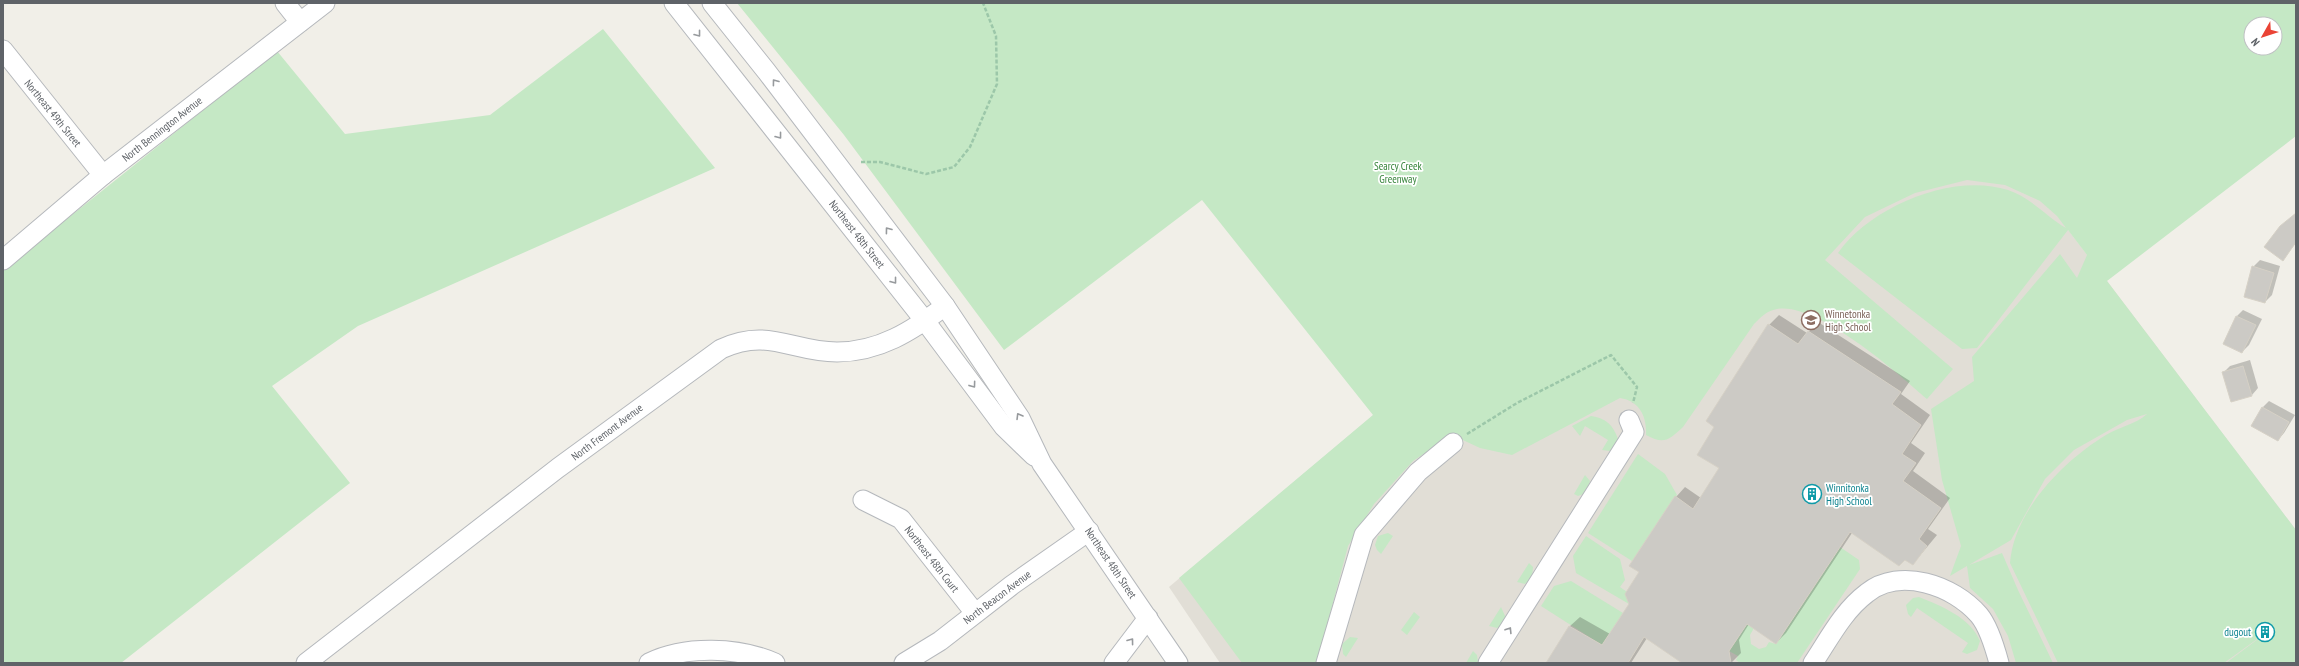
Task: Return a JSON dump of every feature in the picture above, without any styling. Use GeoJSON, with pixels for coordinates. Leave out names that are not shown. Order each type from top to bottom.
{"type":"FeatureCollection","features":[{"type":"Feature","properties":{"kind":"street"},"geometry":{"type":"LineString","coordinates":[[285,3],[300,22]]}},
{"type":"Feature","properties":{"kind":"street","name":"North Bennington Avenue"},"geometry":{"type":"LineString","coordinates":[[3,260],[104,175],[325,3]]}},
{"type":"Feature","properties":{"kind":"street","name":"Northeast 48th Street"},"geometry":{"type":"LineString","coordinates":[[674,3],[926,321],[1004,427],[1042,464]]}},
{"type":"Feature","properties":{"kind":"street","name":"Northeast 48th Street"},"geometry":{"type":"LineString","coordinates":[[712,3],[756,57],[945,306],[1020,418],[1042,464],[1090,531],[1178,663]]}},
{"type":"Feature","properties":{"kind":"street","name":"Northeast 49th Street"},"geometry":{"type":"LineString","coordinates":[[3,50],[104,175]]}},
{"type":"Feature","properties":{"kind":"street"},"geometry":{"type":"LineString","coordinates":[[732,77],[756,57]]}},
{"type":"Feature","properties":{"kind":"street","name":"North Fremont Avenue"},"geometry":{"type":"LineString","coordinates":[[306,663],[558,468],[721,349],[741,341],[762,338],[814,350],[836,352],[858,351],[879,346],[899,338],[926,321],[945,306]]}},
{"type":"Feature","properties":{"kind":"street"},"geometry":{"type":"LineString","coordinates":[[1488,663],[1634,432],[1629,420]]}},
{"type":"Feature","properties":{"kind":"street"},"geometry":{"type":"LineString","coordinates":[[1326,662],[1364,535],[1418,472],[1453,443]]}},
{"type":"Feature","properties":{"kind":"street","name":"Northeast 48th Court"},"geometry":{"type":"LineString","coordinates":[[863,500],[901,519],[975,613]]}},
{"type":"Feature","properties":{"kind":"street","name":"North Beacon Avenue"},"geometry":{"type":"LineString","coordinates":[[904,663],[940,641],[975,613],[1090,531]]}},
{"type":"Feature","properties":{"kind":"street"},"geometry":{"type":"LineString","coordinates":[[1813,663],[1849,609],[1867,592],[1887,581],[1922,581],[1956,596],[1979,616],[1994,647],[1999,663]]}},
{"type":"Feature","properties":{"kind":"street"},"geometry":{"type":"LineString","coordinates":[[1114,663],[1148,618]]}},
{"type":"Feature","properties":{"kind":"street"},"geometry":{"type":"LineString","coordinates":[[649,663],[659,658],[698,652],[734,652],[749,654],[775,663]]}},
{"type":"Feature","properties":{"kind":"path"},"geometry":{"type":"LineString","coordinates":[[861,162],[880,162],[926,174],[954,166],[970,147],[997,84],[996,36],[983,3]]}},
{"type":"Feature","properties":{"kind":"path"},"geometry":{"type":"LineString","coordinates":[[1453,443],[1517,403],[1611,355],[1637,386],[1629,420]]}},
{"type":"Feature","properties":{"kind":"shaded area","name":"Winnetonka High School"},"geometry":{"type":"Polygon","coordinates":[[[1863,3],[1896,3],[2296,530],[2296,663],[1220,663],[1169,587],[1863,3]]]}},
{"type":"Feature","properties":{"kind":"green space","name":"Searcy Creek Greenway"},"geometry":{"type":"Polygon","coordinates":[[[737,3],[2296,3],[2296,136],[2107,281],[2296,530],[2296,663],[2226,663],[2278,624],[2224,663],[2058,663],[2010,563],[2014,544],[2021,525],[2031,507],[2043,489],[2058,473],[2073,459],[2106,435],[2138,420],[2147,414],[2127,420],[2074,450],[2045,479],[2011,540],[1969,565],[2002,553],[2053,663],[2016,663],[2008,636],[1993,609],[1970,588],[1967,566],[1950,576],[1961,546],[1942,480],[1931,409],[1974,381],[1972,357],[2060,254],[2077,278],[2087,255],[2068,230],[1977,348],[1962,349],[1838,253],[1852,236],[1870,221],[1891,208],[1938,190],[1962,186],[1986,186],[2016,193],[2024,197],[2066,228],[2057,216],[2040,201],[2005,185],[1967,180],[1915,193],[1865,217],[1825,260],[1953,369],[1927,399],[1877,357],[1834,327],[1813,316],[1793,310],[1777,309],[1770,311],[1754,324],[1683,427],[1666,440],[1657,440],[1646,435],[1645,422],[1641,411],[1633,403],[1620,398],[1512,455],[1480,448],[1452,435],[1413,461],[1374,504],[1348,546],[1317,663],[1242,663],[1179,578],[1373,415],[1202,200],[1004,350],[844,135],[737,3]]]}},
{"type":"Feature","properties":{"kind":"green space"},"geometry":{"type":"Polygon","coordinates":[[[603,29],[715,168],[358,326],[272,386],[350,483],[121,663],[3,663],[3,270],[277,51],[345,134],[490,115],[603,29]]]}},
{"type":"Feature","properties":{"kind":"green space"},"geometry":{"type":"Polygon","coordinates":[[[1591,416],[1605,420],[1614,430],[1618,439],[1615,449],[1610,451],[1602,450],[1608,440],[1585,426],[1580,436],[1572,426],[1591,416]]]}},
{"type":"Feature","properties":{"kind":"green space"},"geometry":{"type":"Polygon","coordinates":[[[1638,454],[1665,474],[1677,495],[1632,561],[1588,533],[1638,454]]]}},
{"type":"Feature","properties":{"kind":"green space"},"geometry":{"type":"Polygon","coordinates":[[[1585,475],[1590,481],[1586,493],[1578,496],[1574,494],[1585,475]]]}},
{"type":"Feature","properties":{"kind":"green space"},"geometry":{"type":"Polygon","coordinates":[[[1388,533],[1393,536],[1381,554],[1375,545],[1378,536],[1388,533]]]}},
{"type":"Feature","properties":{"kind":"green space"},"geometry":{"type":"Polygon","coordinates":[[[1586,536],[1620,559],[1625,580],[1620,587],[1627,592],[1629,604],[1576,573],[1573,556],[1586,536]]]}},
{"type":"Feature","properties":{"kind":"green space"},"geometry":{"type":"Polygon","coordinates":[[[1840,547],[1859,560],[1860,569],[1797,663],[1740,663],[1736,660],[1738,656],[1729,651],[1747,624],[1754,628],[1750,635],[1751,644],[1759,649],[1766,647],[1769,642],[1776,644],[1840,547]]]}},
{"type":"Feature","properties":{"kind":"green space"},"geometry":{"type":"Polygon","coordinates":[[[1529,563],[1533,567],[1532,578],[1525,584],[1517,582],[1529,563]]]}},
{"type":"Feature","properties":{"kind":"green space"},"geometry":{"type":"Polygon","coordinates":[[[1571,581],[1623,613],[1602,645],[1541,606],[1554,586],[1571,581]]]}},
{"type":"Feature","properties":{"kind":"green space"},"geometry":{"type":"Polygon","coordinates":[[[1919,597],[1954,613],[1969,625],[1980,641],[1977,650],[1967,654],[1962,652],[1968,643],[1917,608],[1911,617],[1908,614],[1906,605],[1913,598],[1919,597]]]}},
{"type":"Feature","properties":{"kind":"green space"},"geometry":{"type":"Polygon","coordinates":[[[1501,607],[1506,618],[1502,625],[1497,628],[1489,626],[1501,607]]]}},
{"type":"Feature","properties":{"kind":"green space"},"geometry":{"type":"Polygon","coordinates":[[[1414,612],[1420,617],[1407,635],[1401,630],[1414,612]]]}},
{"type":"Feature","properties":{"kind":"green space"},"geometry":{"type":"Polygon","coordinates":[[[1350,637],[1358,638],[1346,657],[1343,654],[1342,644],[1350,637]]]}},
{"type":"Feature","properties":{"kind":"green space"},"geometry":{"type":"Polygon","coordinates":[[[1473,651],[1477,655],[1478,663],[1466,663],[1473,651]]]}},
{"type":"Feature","properties":{"kind":"building"},"geometry":{"type":"Polygon","coordinates":[[[2296,213],[2296,242],[2283,261],[2264,247],[2280,226],[2296,213]]]}},
{"type":"Feature","properties":{"kind":"building"},"geometry":{"type":"Polygon","coordinates":[[[2252,266],[2274,273],[2265,303],[2244,297],[2252,266]]]}},
{"type":"Feature","properties":{"kind":"building"},"geometry":{"type":"Polygon","coordinates":[[[2236,316],[2256,325],[2242,353],[2223,344],[2236,316]]]}},
{"type":"Feature","properties":{"kind":"building","name":"Winnitonka High School"},"geometry":{"type":"Polygon","coordinates":[[[1768,324],[1798,344],[1808,331],[1901,392],[1892,404],[1921,425],[1902,454],[1916,463],[1903,481],[1941,508],[1919,539],[1927,546],[1913,565],[1905,560],[1899,566],[1850,532],[1776,644],[1747,624],[1729,651],[1731,663],[1682,663],[1644,637],[1628,663],[1546,663],[1569,626],[1602,645],[1629,604],[1625,594],[1639,572],[1629,566],[1675,496],[1693,509],[1719,468],[1697,455],[1714,427],[1706,421],[1768,324]]]}},
{"type":"Feature","properties":{"kind":"building"},"geometry":{"type":"Polygon","coordinates":[[[2243,366],[2252,396],[2231,402],[2222,372],[2243,366]]]}},
{"type":"Feature","properties":{"kind":"building"},"geometry":{"type":"Polygon","coordinates":[[[2262,407],[2289,422],[2278,441],[2251,426],[2262,407]]]}},
{"type":"Feature","properties":{"kind":"place","name":"Winnetonka High School"},"geometry":{"type":"Point","coordinates":[1811,320]}},
{"type":"Feature","properties":{"kind":"place","name":"Winnitonka High School"},"geometry":{"type":"Point","coordinates":[1812,494]}},
{"type":"Feature","properties":{"kind":"place","name":"dugout"},"geometry":{"type":"Point","coordinates":[2265,632]}}]}
